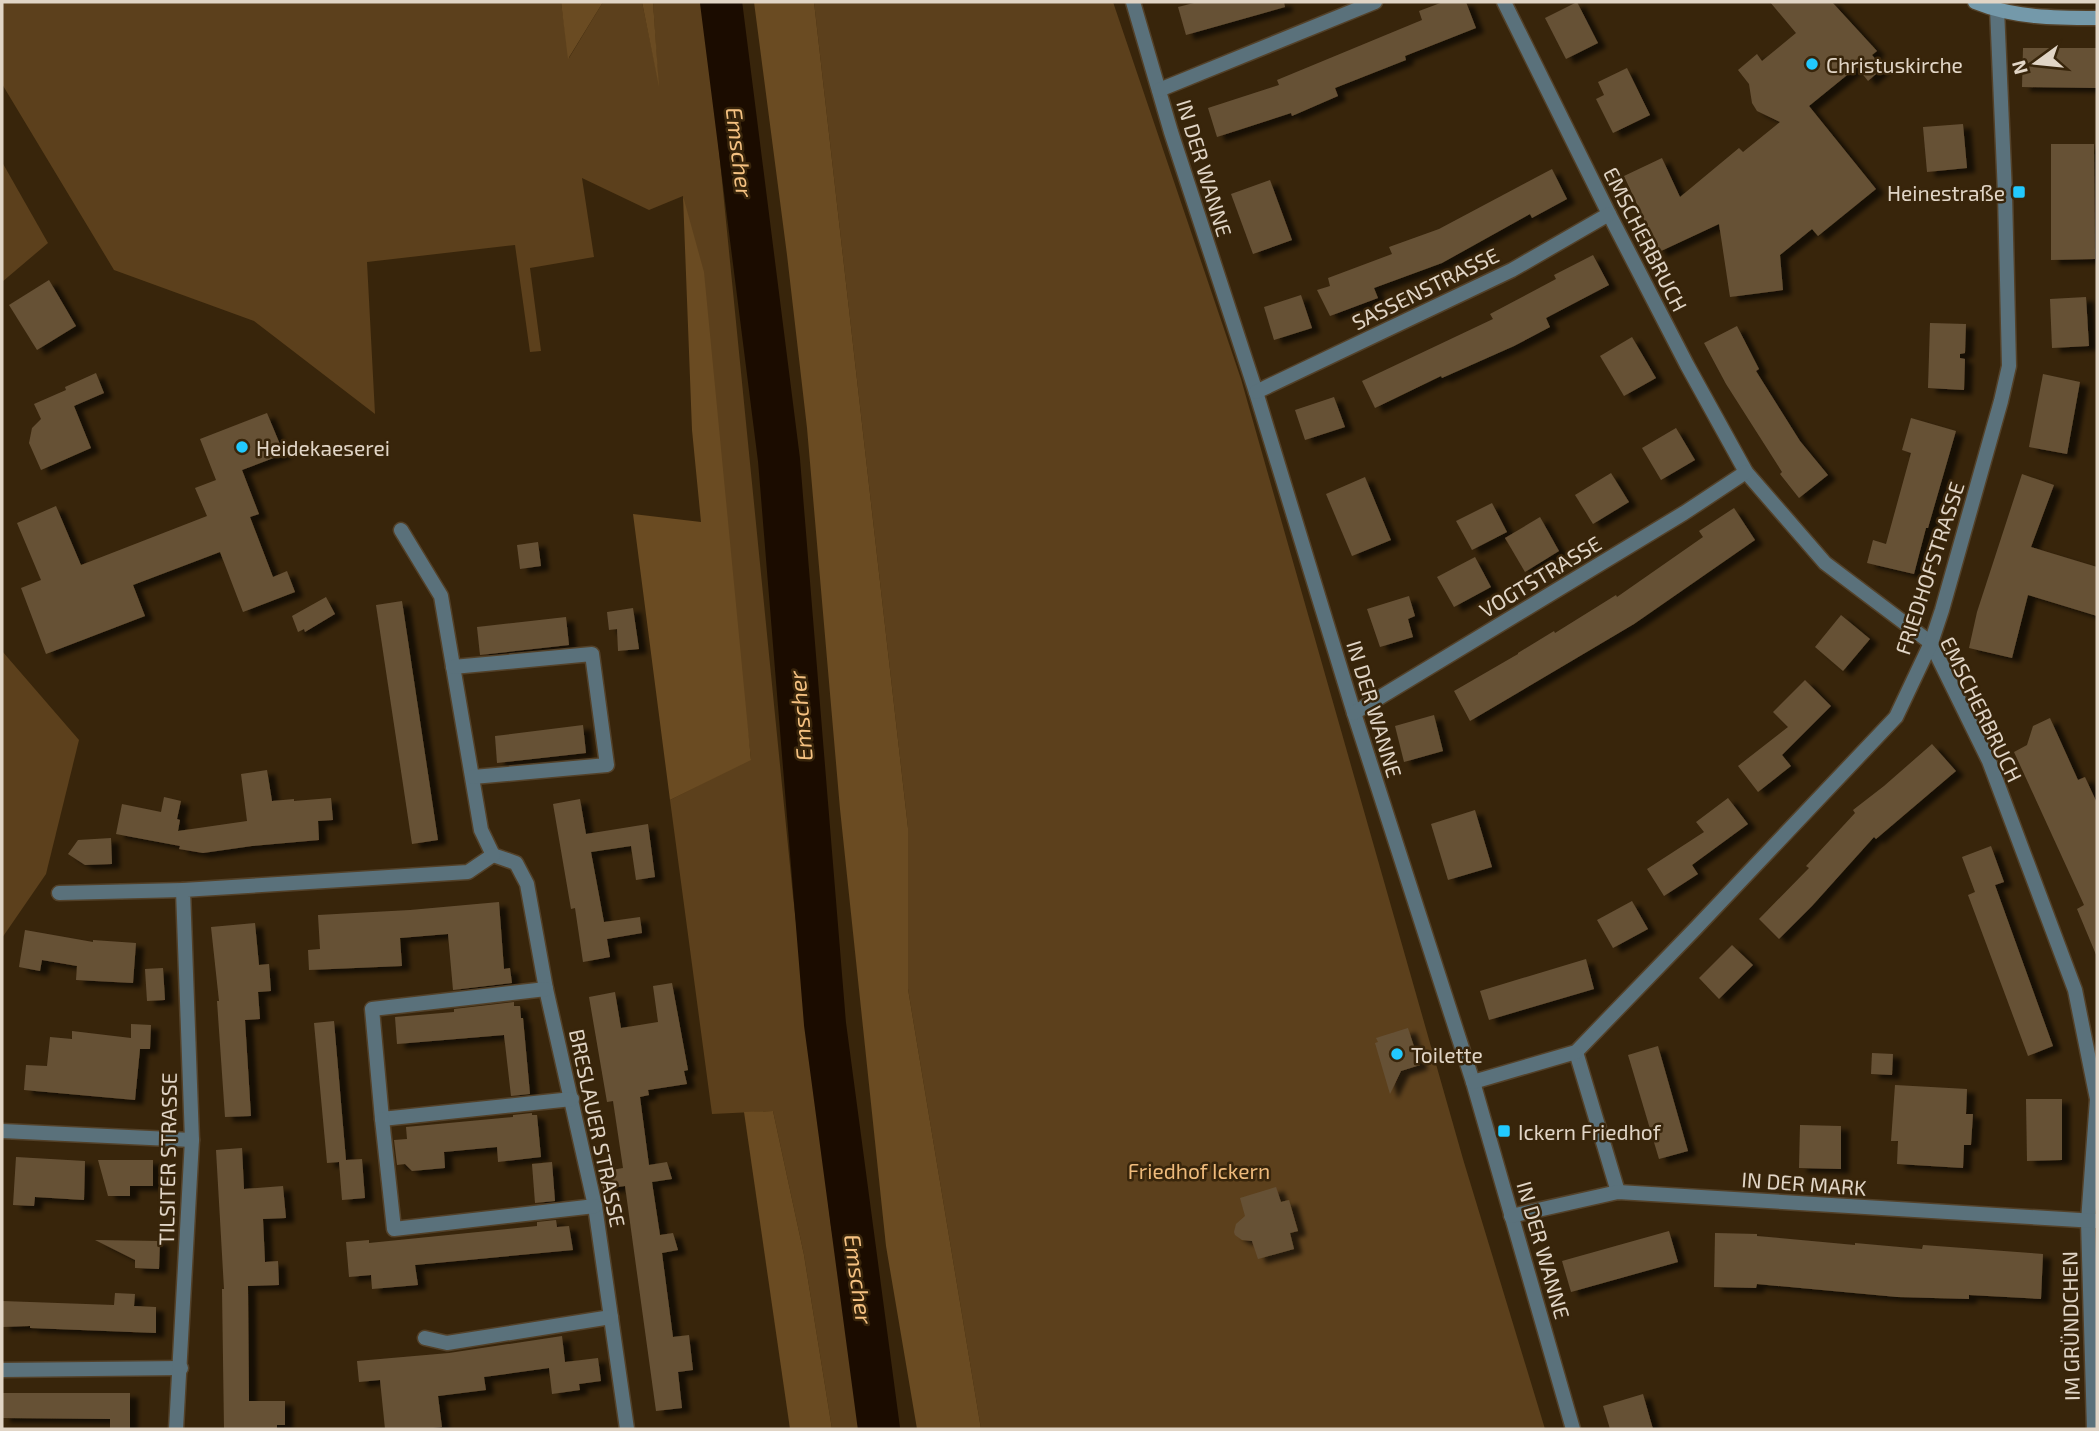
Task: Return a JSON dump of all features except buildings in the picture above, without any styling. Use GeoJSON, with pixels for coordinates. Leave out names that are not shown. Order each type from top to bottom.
{"type":"FeatureCollection","features":[{"type":"Feature","properties":{"kind":"main road"},"geometry":{"type":"LineString","coordinates":[[1975,2],[2042,18],[2097,19]]}},
{"type":"Feature","properties":{"kind":"street","name":"IN DER WANNE"},"geometry":{"type":"LineString","coordinates":[[1133,2],[1171,132],[1256,392],[1354,712],[1473,1083],[1573,1429]]}},
{"type":"Feature","properties":{"kind":"street"},"geometry":{"type":"LineString","coordinates":[[1159,90],[1375,2]]}},
{"type":"Feature","properties":{"kind":"street","name":"EMSCHERBRUCH"},"geometry":{"type":"LineString","coordinates":[[1504,2],[1609,214],[1746,472],[1825,563],[1931,643],[1989,761],[2075,990],[2097,1099],[2093,1221]]}},
{"type":"Feature","properties":{"kind":"street","name":"FRIEDHOFSTRASSE"},"geometry":{"type":"LineString","coordinates":[[1473,1083],[1576,1052],[1896,717],[1931,643],[2009,366],[1997,9]]}},
{"type":"Feature","properties":{"kind":"street","name":"SASSENSTRASSE"},"geometry":{"type":"LineString","coordinates":[[1256,392],[1512,270],[1609,214]]}},
{"type":"Feature","properties":{"kind":"street","name":"VOGTSTRASSE"},"geometry":{"type":"LineString","coordinates":[[1354,712],[1684,513],[1746,472]]}},
{"type":"Feature","properties":{"kind":"street"},"geometry":{"type":"LineString","coordinates":[[58,893],[183,890],[468,872],[493,855],[481,830],[441,596],[401,530]]}},
{"type":"Feature","properties":{"kind":"street"},"geometry":{"type":"LineString","coordinates":[[453,667],[592,654],[607,765],[473,777]]}},
{"type":"Feature","properties":{"kind":"street","name":"BRESLAUER STRASSE"},"geometry":{"type":"LineString","coordinates":[[493,855],[516,863],[527,884],[546,989],[595,1206],[626,1429]]}},
{"type":"Feature","properties":{"kind":"street","name":"TILSITER STRASSE"},"geometry":{"type":"LineString","coordinates":[[176,1429],[192,1140],[183,890]]}},
{"type":"Feature","properties":{"kind":"street"},"geometry":{"type":"LineString","coordinates":[[546,989],[372,1009],[394,1229],[595,1206]]}},
{"type":"Feature","properties":{"kind":"street"},"geometry":{"type":"LineString","coordinates":[[1576,1052],[1618,1192]]}},
{"type":"Feature","properties":{"kind":"street"},"geometry":{"type":"LineString","coordinates":[[382,1119],[572,1100]]}},
{"type":"Feature","properties":{"kind":"street"},"geometry":{"type":"LineString","coordinates":[[2,1131],[192,1140]]}},
{"type":"Feature","properties":{"kind":"street","name":"IN DER MARK"},"geometry":{"type":"LineString","coordinates":[[1511,1216],[1618,1192],[2093,1221]]}},
{"type":"Feature","properties":{"kind":"street","name":"IM GRÜNDCHEN"},"geometry":{"type":"LineString","coordinates":[[2093,1221],[2094,1429]]}},
{"type":"Feature","properties":{"kind":"street"},"geometry":{"type":"LineString","coordinates":[[425,1338],[447,1343],[611,1317]]}},
{"type":"Feature","properties":{"kind":"street"},"geometry":{"type":"LineString","coordinates":[[2,1370],[181,1368]]}},
{"type":"Feature","properties":{"kind":"green space"},"geometry":{"type":"Polygon","coordinates":[[[2,2],[561,2],[569,58],[603,2],[642,2],[658,79],[653,2],[702,2],[793,896],[831,1226],[865,1429],[832,1429],[804,1255],[773,1111],[712,1114],[670,800],[751,759],[683,196],[649,210],[582,178],[594,257],[530,268],[541,351],[530,352],[515,245],[367,262],[375,414],[254,321],[114,270],[2,84],[2,2]]]}},
{"type":"Feature","properties":{"kind":"green space","name":"Friedhof Ickern"},"geometry":{"type":"Polygon","coordinates":[[[814,2],[1113,2],[1241,379],[1463,1159],[1545,1429],[981,1429],[908,989],[908,828],[814,2]]]}},
{"type":"Feature","properties":{"kind":"green space"},"geometry":{"type":"Polygon","coordinates":[[[2,162],[48,243],[2,282],[2,162]]]}},
{"type":"Feature","properties":{"kind":"green space"},"geometry":{"type":"Polygon","coordinates":[[[2,651],[79,740],[46,874],[2,938],[2,651]]]}},
{"type":"Feature","properties":{"kind":"shaded area"},"geometry":{"type":"Polygon","coordinates":[[[561,2],[603,2],[568,59],[561,2]]]}},
{"type":"Feature","properties":{"kind":"shaded area"},"geometry":{"type":"Polygon","coordinates":[[[642,2],[653,2],[659,87],[642,2]]]}},
{"type":"Feature","properties":{"kind":"shaded area"},"geometry":{"type":"Polygon","coordinates":[[[754,2],[814,2],[908,828],[908,989],[981,1429],[917,1429],[886,1246],[840,809],[807,428],[754,2]]]}},
{"type":"Feature","properties":{"kind":"shaded area"},"geometry":{"type":"Polygon","coordinates":[[[683,196],[704,272],[751,760],[670,800],[633,514],[701,522],[692,430],[683,196]]]}},
{"type":"Feature","properties":{"kind":"shaded area"},"geometry":{"type":"Polygon","coordinates":[[[773,1111],[804,1255],[832,1429],[790,1429],[744,1112],[773,1111]]]}},
{"type":"Feature","properties":{"kind":"waterway","name":"Emscher"},"geometry":{"type":"LineString","coordinates":[[721,2],[779,460],[825,1024],[879,1429]]}},
{"type":"Feature","properties":{"kind":"place","name":"Christuskirche"},"geometry":{"type":"Point","coordinates":[1812,64]}},
{"type":"Feature","properties":{"kind":"place","name":"Heinestraße"},"geometry":{"type":"Point","coordinates":[2019,192]}},
{"type":"Feature","properties":{"kind":"place","name":"Heidekaeserei"},"geometry":{"type":"Point","coordinates":[242,447]}},
{"type":"Feature","properties":{"kind":"place","name":"Toilette"},"geometry":{"type":"Point","coordinates":[1397,1054]}},
{"type":"Feature","properties":{"kind":"place","name":"Ickern Friedhof"},"geometry":{"type":"Point","coordinates":[1504,1131]}}]}
